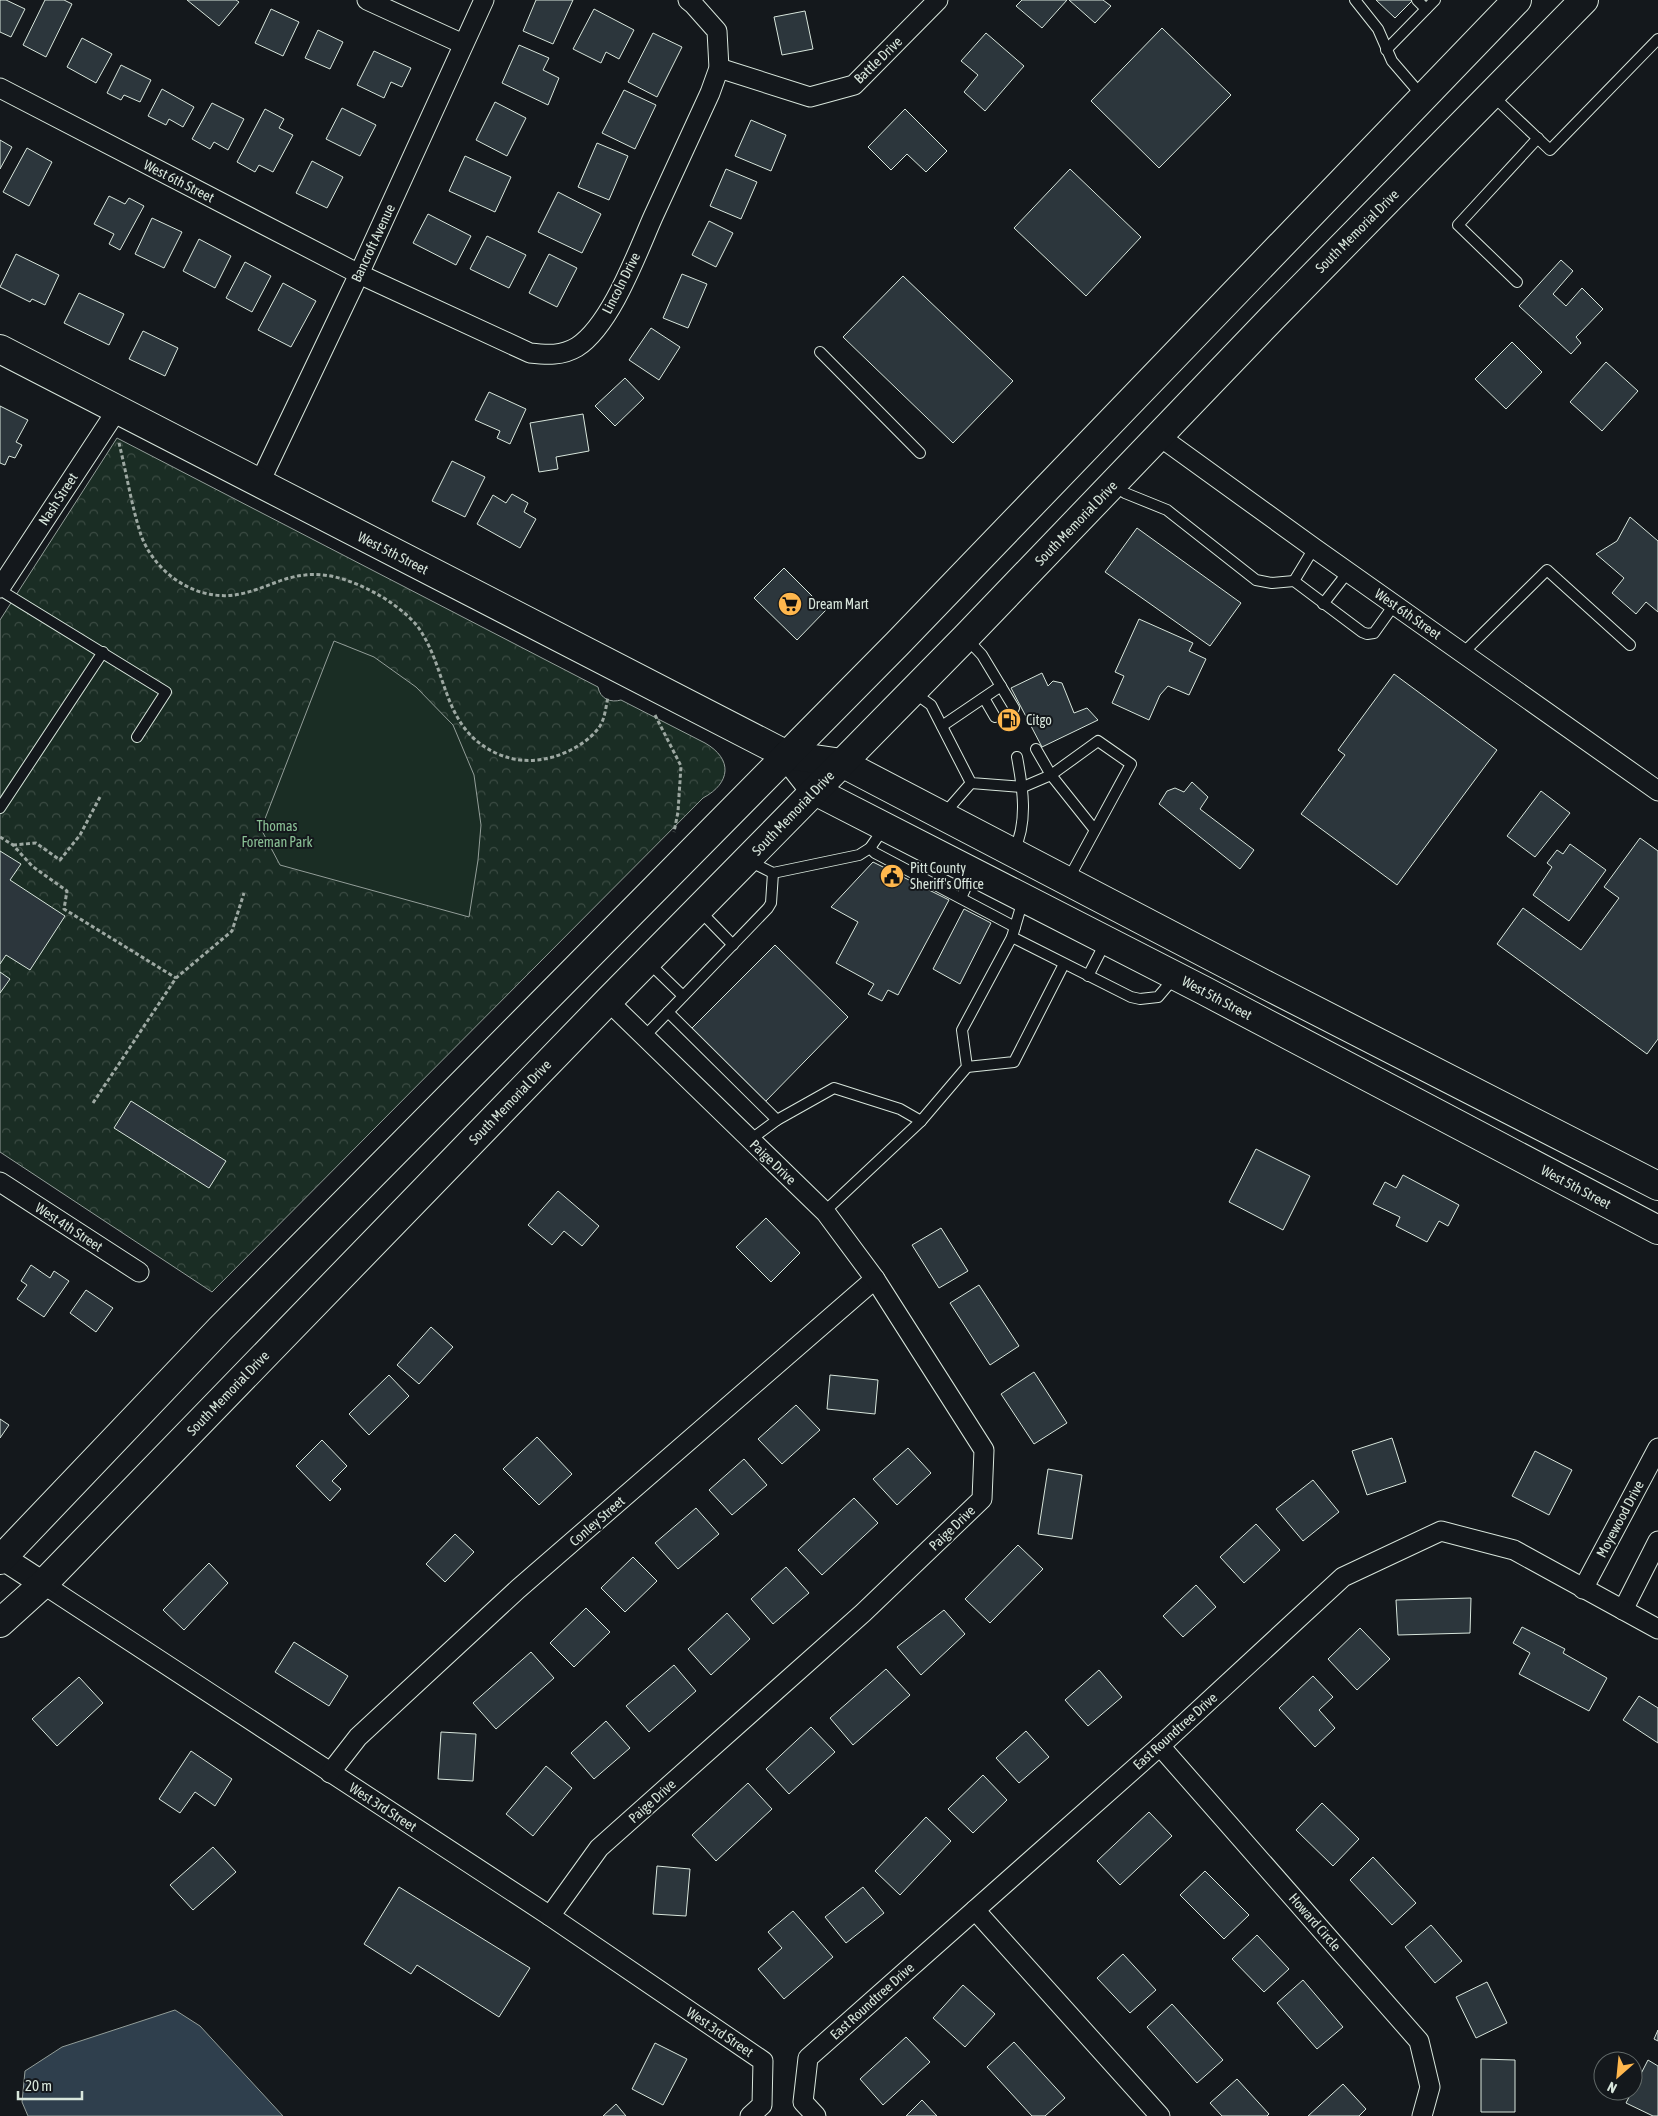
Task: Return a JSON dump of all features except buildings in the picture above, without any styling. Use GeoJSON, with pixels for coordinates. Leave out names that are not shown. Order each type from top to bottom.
{"type":"FeatureCollection","features":[{"type":"Feature","properties":{"kind":"main road"},"geometry":{"type":"LineString","coordinates":[[1,1558],[220,1330],[897,644],[1517,0]]}},
{"type":"Feature","properties":{"kind":"main road","name":"South Memorial Drive"},"geometry":{"type":"LineString","coordinates":[[0,1623],[44,1584],[608,1001],[965,638],[1273,317],[1584,0]]}},
{"type":"Feature","properties":{"kind":"main road","name":"West 5th Street"},"geometry":{"type":"LineString","coordinates":[[0,349],[787,756],[842,763],[1658,1186]]}},
{"type":"Feature","properties":{"kind":"main road","name":"West 5th Street"},"geometry":{"type":"LineString","coordinates":[[787,756],[815,791],[878,838],[973,872],[1176,976],[1658,1230]]}},
{"type":"Feature","properties":{"kind":"street"},"geometry":{"type":"LineString","coordinates":[[367,0],[463,44]]}},
{"type":"Feature","properties":{"kind":"street","name":"Bancroft Avenue"},"geometry":{"type":"LineString","coordinates":[[259,484],[359,274],[484,0]]}},
{"type":"Feature","properties":{"kind":"street","name":"Lincoln Drive"},"geometry":{"type":"LineString","coordinates":[[359,274],[530,353],[564,354],[578,346],[591,335],[617,296],[710,93],[719,68],[717,30],[688,0]]}},
{"type":"Feature","properties":{"kind":"street","name":"Battle Drive"},"geometry":{"type":"LineString","coordinates":[[719,68],[810,97],[854,85],[938,0]]}},
{"type":"Feature","properties":{"kind":"street","name":"West 6th Street"},"geometry":{"type":"LineString","coordinates":[[0,88],[359,274]]}},
{"type":"Feature","properties":{"kind":"street","name":"Nash Street"},"geometry":{"type":"LineString","coordinates":[[0,589],[117,410]]}},
{"type":"Feature","properties":{"kind":"street","name":"West 6th Street"},"geometry":{"type":"LineString","coordinates":[[1159,436],[1658,791]]}},
{"type":"Feature","properties":{"kind":"street","name":"Paige Drive"},"geometry":{"type":"LineString","coordinates":[[550,1916],[599,1848],[863,1613],[982,1499],[984,1450],[875,1279],[824,1212],[608,1001]]}},
{"type":"Feature","properties":{"kind":"street","name":"West 4th Street"},"geometry":{"type":"LineString","coordinates":[[0,1182],[139,1272]]}},
{"type":"Feature","properties":{"kind":"street","name":"Conley Street"},"geometry":{"type":"LineString","coordinates":[[330,1773],[358,1737],[518,1589],[875,1279]]}},
{"type":"Feature","properties":{"kind":"street","name":"Moyewood Drive"},"geometry":{"type":"LineString","coordinates":[[1583,1589],[1658,1448]]}},
{"type":"Feature","properties":{"kind":"street","name":"East Roundtree Drive"},"geometry":{"type":"LineString","coordinates":[[816,2116],[803,2102],[808,2058],[1160,1746],[1344,1577],[1440,1531],[1514,1550],[1658,1629]]}},
{"type":"Feature","properties":{"kind":"street"},"geometry":{"type":"LineString","coordinates":[[1623,1610],[1658,1541]]}},
{"type":"Feature","properties":{"kind":"street","name":"West 3rd Street"},"geometry":{"type":"LineString","coordinates":[[1,1558],[44,1584],[550,1916],[763,2061],[762,2105],[750,2116]]}},
{"type":"Feature","properties":{"kind":"street","name":"Howard Circle"},"geometry":{"type":"LineString","coordinates":[[1160,1746],[1419,2041],[1430,2086],[1422,2116]]}},
{"type":"Feature","properties":{"kind":"street"},"geometry":{"type":"LineString","coordinates":[[974,1910],[1160,2116]]}},
{"type":"Feature","properties":{"kind":"lane"},"geometry":{"type":"LineString","coordinates":[[1355,0],[1378,29],[1392,61],[1424,97]]}},
{"type":"Feature","properties":{"kind":"lane"},"geometry":{"type":"LineString","coordinates":[[1417,0],[1426,10]]}},
{"type":"Feature","properties":{"kind":"lane"},"geometry":{"type":"LineString","coordinates":[[1386,50],[1435,0]]}},
{"type":"Feature","properties":{"kind":"lane"},"geometry":{"type":"LineString","coordinates":[[1492,95],[1550,150],[1658,39]]}},
{"type":"Feature","properties":{"kind":"lane"},"geometry":{"type":"LineString","coordinates":[[1518,282],[1458,225],[1538,138]]}},
{"type":"Feature","properties":{"kind":"lane"},"geometry":{"type":"LineString","coordinates":[[820,352],[920,453]]}},
{"type":"Feature","properties":{"kind":"lane"},"geometry":{"type":"LineString","coordinates":[[1113,484],[1125,493],[1167,510],[1256,580],[1272,583],[1294,582],[1367,634],[1374,633],[1394,605]]}},
{"type":"Feature","properties":{"kind":"lane"},"geometry":{"type":"LineString","coordinates":[[1294,582],[1314,548]]}},
{"type":"Feature","properties":{"kind":"lane"},"geometry":{"type":"LineString","coordinates":[[1463,653],[1547,570],[1630,645]]}},
{"type":"Feature","properties":{"kind":"lane"},"geometry":{"type":"LineString","coordinates":[[1324,604],[1348,572]]}},
{"type":"Feature","properties":{"kind":"lane"},"geometry":{"type":"LineString","coordinates":[[0,589],[166,692],[137,737]]}},
{"type":"Feature","properties":{"kind":"lane"},"geometry":{"type":"LineString","coordinates":[[965,638],[982,654],[1014,708]]}},
{"type":"Feature","properties":{"kind":"lane"},"geometry":{"type":"LineString","coordinates":[[0,808],[103,652]]}},
{"type":"Feature","properties":{"kind":"lane"},"geometry":{"type":"LineString","coordinates":[[942,726],[1001,686]]}},
{"type":"Feature","properties":{"kind":"lane"},"geometry":{"type":"LineString","coordinates":[[912,692],[931,705],[971,783]]}},
{"type":"Feature","properties":{"kind":"lane"},"geometry":{"type":"LineString","coordinates":[[984,698],[994,717]]}},
{"type":"Feature","properties":{"kind":"lane"},"geometry":{"type":"LineString","coordinates":[[971,783],[1023,787],[1051,775],[1098,741],[1130,764],[1067,881]]}},
{"type":"Feature","properties":{"kind":"lane"},"geometry":{"type":"LineString","coordinates":[[1036,749],[1051,775],[1094,830]]}},
{"type":"Feature","properties":{"kind":"lane"},"geometry":{"type":"LineString","coordinates":[[1013,852],[1022,835],[1023,787],[1017,757]]}},
{"type":"Feature","properties":{"kind":"lane"},"geometry":{"type":"LineString","coordinates":[[942,816],[971,783]]}},
{"type":"Feature","properties":{"kind":"lane"},"geometry":{"type":"LineString","coordinates":[[747,860],[773,873],[859,855],[878,838]]}},
{"type":"Feature","properties":{"kind":"lane"},"geometry":{"type":"LineString","coordinates":[[878,838],[875,853],[961,898],[1064,964],[1131,997],[1146,999],[1158,997],[1176,976]]}},
{"type":"Feature","properties":{"kind":"lane"},"geometry":{"type":"LineString","coordinates":[[961,898],[973,872]]}},
{"type":"Feature","properties":{"kind":"lane"},"geometry":{"type":"LineString","coordinates":[[644,1037],[768,908],[771,902],[773,873]]}},
{"type":"Feature","properties":{"kind":"lane"},"geometry":{"type":"LineString","coordinates":[[967,1067],[962,1030],[1013,932],[1024,898]]}},
{"type":"Feature","properties":{"kind":"lane"},"geometry":{"type":"LineString","coordinates":[[698,909],[733,944]]}},
{"type":"Feature","properties":{"kind":"lane"},"geometry":{"type":"LineString","coordinates":[[1088,976],[1106,941]]}},
{"type":"Feature","properties":{"kind":"lane"},"geometry":{"type":"LineString","coordinates":[[647,961],[683,996]]}},
{"type":"Feature","properties":{"kind":"lane"},"geometry":{"type":"LineString","coordinates":[[824,1212],[921,1121],[967,1067],[1014,1062],[1064,964]]}},
{"type":"Feature","properties":{"kind":"lane"},"geometry":{"type":"LineString","coordinates":[[668,1012],[778,1120]]}},
{"type":"Feature","properties":{"kind":"lane"},"geometry":{"type":"LineString","coordinates":[[750,1140],[778,1120],[834,1088],[900,1109],[921,1121]]}},
{"type":"Feature","properties":{"kind":"path"},"geometry":{"type":"LineString","coordinates":[[118,438],[141,536],[157,563],[172,578],[193,589],[218,595],[232,595],[305,575],[331,575],[378,594],[417,626],[434,655],[444,687],[465,730],[489,750],[510,759],[530,761],[565,754],[590,737],[600,725],[608,697]]}},
{"type":"Feature","properties":{"kind":"path"},"geometry":{"type":"LineString","coordinates":[[654,715],[680,766],[678,812],[674,832]]}},
{"type":"Feature","properties":{"kind":"path"},"geometry":{"type":"LineString","coordinates":[[13,845],[36,843],[60,860],[80,835],[101,795]]}},
{"type":"Feature","properties":{"kind":"path"},"geometry":{"type":"LineString","coordinates":[[0,837],[13,845],[32,866],[67,891],[64,908],[176,978]]}},
{"type":"Feature","properties":{"kind":"path"},"geometry":{"type":"LineString","coordinates":[[93,1104],[176,978],[232,930],[244,893]]}},
{"type":"Feature","properties":{"kind":"green space","name":"Thomas Foreman Park"},"geometry":{"type":"Polygon","coordinates":[[[117,438],[598,687],[601,695],[606,699],[613,701],[621,700],[705,743],[720,756],[724,763],[725,771],[719,785],[703,798],[212,1292],[0,1152],[0,620],[117,438]]]}},
{"type":"Feature","properties":{"kind":"green space"},"geometry":{"type":"Polygon","coordinates":[[[334,641],[374,657],[416,687],[453,725],[474,775],[481,825],[478,860],[469,917],[280,865],[261,829],[334,641]]]}},
{"type":"Feature","properties":{"kind":"water"},"geometry":{"type":"Polygon","coordinates":[[[175,2010],[200,2026],[283,2116],[28,2116],[22,2102],[25,2071],[62,2047],[175,2010]]]}},
{"type":"Feature","properties":{"kind":"place","name":"Dream Mart"},"geometry":{"type":"Point","coordinates":[790,604]}},
{"type":"Feature","properties":{"kind":"place","name":"Citgo"},"geometry":{"type":"Point","coordinates":[1009,720]}},
{"type":"Feature","properties":{"kind":"place","name":"Pitt County Sheriff's Office"},"geometry":{"type":"Point","coordinates":[892,876]}}]}
